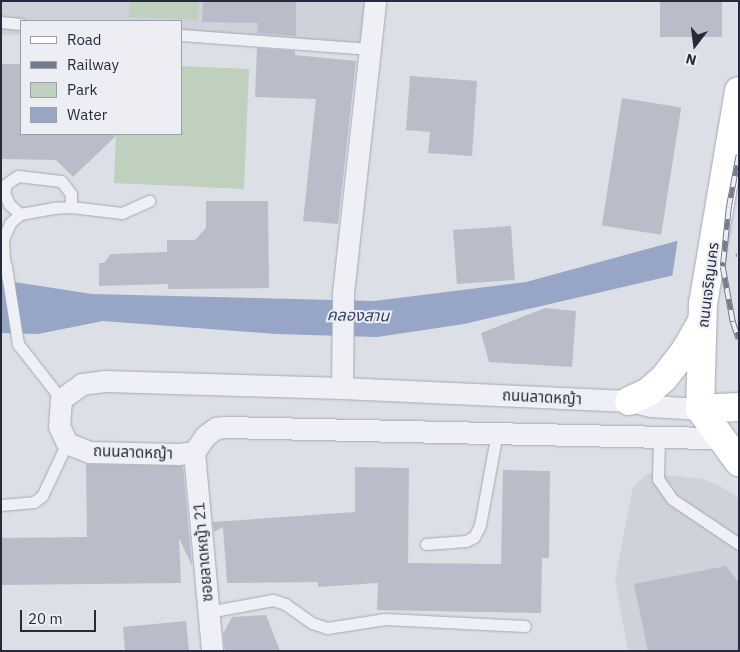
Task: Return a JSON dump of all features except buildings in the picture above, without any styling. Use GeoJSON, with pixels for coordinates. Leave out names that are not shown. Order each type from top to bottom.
{"type":"FeatureCollection","features":[{"type":"Feature","properties":{"kind":"main road","name":"ถนนเจริญนคร"},"geometry":{"type":"LineString","coordinates":[[700,409],[702,313],[739,91]]}},
{"type":"Feature","properties":{"kind":"main road"},"geometry":{"type":"LineString","coordinates":[[630,401],[648,392],[664,378],[685,352],[702,313]]}},
{"type":"Feature","properties":{"kind":"main road"},"geometry":{"type":"LineString","coordinates":[[729,439],[739,407]]}},
{"type":"Feature","properties":{"kind":"main road","name":"ถนนลาดหญ้า"},"geometry":{"type":"LineString","coordinates":[[700,409],[739,407]]}},
{"type":"Feature","properties":{"kind":"main road"},"geometry":{"type":"LineString","coordinates":[[700,409],[729,439],[739,462]]}},
{"type":"Feature","properties":{"kind":"street"},"geometry":{"type":"LineString","coordinates":[[342,388],[341,339],[343,293],[375,1]]}},
{"type":"Feature","properties":{"kind":"street","name":"ถนนลาดหญ้า"},"geometry":{"type":"LineString","coordinates":[[61,398],[82,384],[105,381],[342,388],[630,401],[650,406],[700,409]]}},
{"type":"Feature","properties":{"kind":"street"},"geometry":{"type":"LineString","coordinates":[[61,398],[58,426],[67,443]]}},
{"type":"Feature","properties":{"kind":"street","name":"ถนนลาดหญ้า"},"geometry":{"type":"LineString","coordinates":[[67,443],[89,452],[194,452],[205,436],[216,428],[225,427],[729,439]]}},
{"type":"Feature","properties":{"kind":"street","name":"ซอยลาดหญ้า 21"},"geometry":{"type":"LineString","coordinates":[[194,452],[212,651]]}},
{"type":"Feature","properties":{"kind":"lane"},"geometry":{"type":"LineString","coordinates":[[1,22],[20,24]]}},
{"type":"Feature","properties":{"kind":"lane"},"geometry":{"type":"LineString","coordinates":[[182,35],[370,49]]}},
{"type":"Feature","properties":{"kind":"lane"},"geometry":{"type":"LineString","coordinates":[[20,214],[9,204],[4,193],[6,184],[18,176],[61,181],[71,194],[71,208]]}},
{"type":"Feature","properties":{"kind":"lane"},"geometry":{"type":"LineString","coordinates":[[61,398],[18,344],[4,262],[3,239],[10,223],[20,214],[53,208],[122,213],[149,201]]}},
{"type":"Feature","properties":{"kind":"lane"},"geometry":{"type":"LineString","coordinates":[[426,544],[466,541],[474,537],[480,525],[497,432]]}},
{"type":"Feature","properties":{"kind":"lane"},"geometry":{"type":"LineString","coordinates":[[659,437],[658,479],[672,499],[739,544]]}},
{"type":"Feature","properties":{"kind":"lane"},"geometry":{"type":"LineString","coordinates":[[1,505],[34,502],[42,496],[67,443]]}},
{"type":"Feature","properties":{"kind":"lane"},"geometry":{"type":"LineString","coordinates":[[208,612],[273,600],[285,604],[312,623],[327,628],[385,619],[526,626]]}},
{"type":"Feature","properties":{"kind":"shaded area"},"geometry":{"type":"Polygon","coordinates":[[[1,1],[372,1],[370,48],[182,41],[182,20],[20,20],[20,35],[1,35],[1,1]]]}},
{"type":"Feature","properties":{"kind":"shaded area"},"geometry":{"type":"Polygon","coordinates":[[[648,473],[703,479],[720,486],[739,498],[739,651],[628,651],[615,580],[633,487],[648,473]]]}},
{"type":"Feature","properties":{"kind":"green space"},"geometry":{"type":"Polygon","coordinates":[[[130,1],[199,1],[198,20],[129,17],[130,1]]]}},
{"type":"Feature","properties":{"kind":"green space"},"geometry":{"type":"Polygon","coordinates":[[[182,66],[249,69],[244,189],[114,183],[116,135],[182,135],[182,66]]]}},
{"type":"Feature","properties":{"kind":"water","name":"คลองสาน"},"geometry":{"type":"Polygon","coordinates":[[[739,224],[739,260],[464,324],[377,337],[276,334],[103,321],[38,334],[1,333],[1,280],[92,294],[374,301],[526,282],[739,224]]]}},
{"type":"Feature","properties":{"kind":"pier"},"geometry":{"type":"Polygon","coordinates":[[[739,222],[739,262],[672,278],[678,238],[739,222]]]}},
{"type":"Feature","properties":{"kind":"railway"},"geometry":{"type":"LineString","coordinates":[[739,155],[729,208],[723,267],[733,322],[739,339]]}}]}
